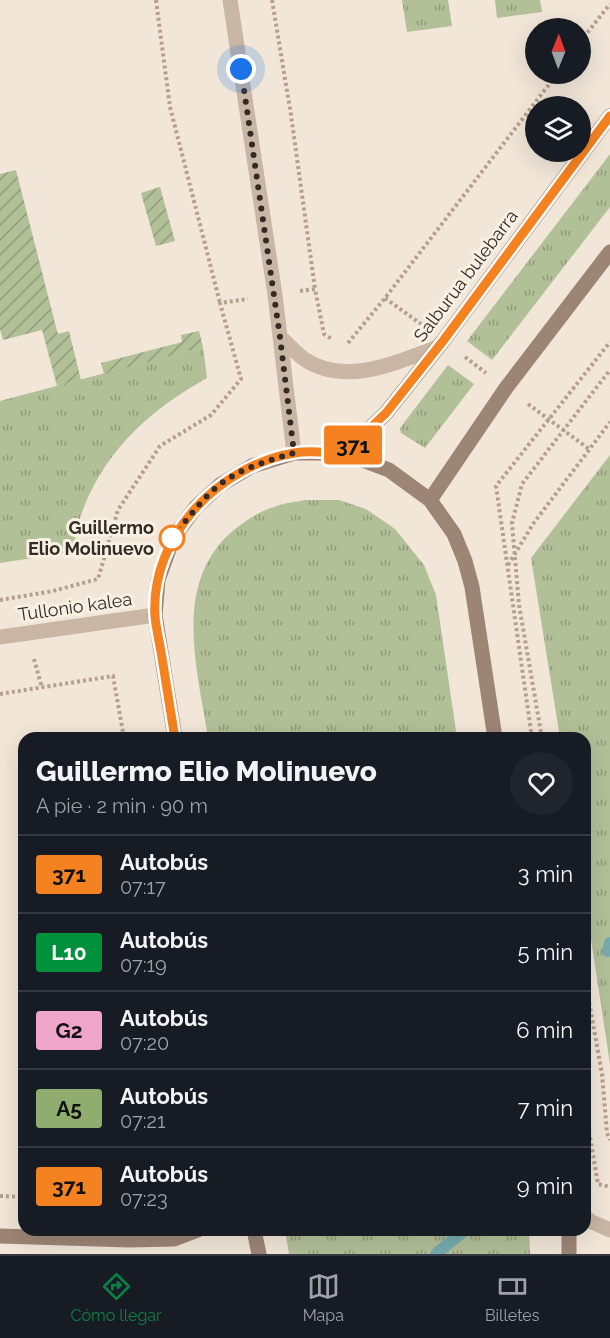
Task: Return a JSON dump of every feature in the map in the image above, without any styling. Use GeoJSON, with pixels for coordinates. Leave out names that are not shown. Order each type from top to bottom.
{"type":"FeatureCollection","features":[{"type":"Feature","properties":{"kind":"main road","name":"Salburua bulebarra"},"geometry":{"type":"LineString","coordinates":[[344,453],[386,413],[610,116]]}},
{"type":"Feature","properties":{"kind":"main road"},"geometry":{"type":"LineString","coordinates":[[430,500],[506,388],[610,252]]}},
{"type":"Feature","properties":{"kind":"main road"},"geometry":{"type":"LineString","coordinates":[[174,732],[155,615],[158,580],[172,538],[196,507],[220,485],[252,466],[294,453],[344,453],[389,470],[430,500],[454,534],[472,587],[494,732]]}},
{"type":"Feature","properties":{"kind":"main road"},"geometry":{"type":"LineString","coordinates":[[0,1236],[129,1240],[174,1239],[182,1236]]}},
{"type":"Feature","properties":{"kind":"main road"},"geometry":{"type":"LineString","coordinates":[[255,1236],[259,1254]]}},
{"type":"Feature","properties":{"kind":"main road"},"geometry":{"type":"LineString","coordinates":[[569,1236],[569,1254]]}},
{"type":"Feature","properties":{"kind":"street"},"geometry":{"type":"LineString","coordinates":[[230,0],[280,337],[294,453]]}},
{"type":"Feature","properties":{"kind":"street"},"geometry":{"type":"LineString","coordinates":[[280,337],[305,360],[332,370],[368,371],[438,347]]}},
{"type":"Feature","properties":{"kind":"street","name":"Tullonio kalea"},"geometry":{"type":"LineString","coordinates":[[0,637],[155,615]]}},
{"type":"Feature","properties":{"kind":"street"},"geometry":{"type":"LineString","coordinates":[[591,1221],[610,1230]]}},
{"type":"Feature","properties":{"kind":"path"},"geometry":{"type":"LineString","coordinates":[[156,0],[170,106],[220,303]]}},
{"type":"Feature","properties":{"kind":"path"},"geometry":{"type":"LineString","coordinates":[[272,0],[291,115],[315,289]]}},
{"type":"Feature","properties":{"kind":"path"},"geometry":{"type":"LineString","coordinates":[[591,28],[610,4]]}},
{"type":"Feature","properties":{"kind":"path"},"geometry":{"type":"LineString","coordinates":[[531,732],[496,486],[610,342]]}},
{"type":"Feature","properties":{"kind":"path"},"geometry":{"type":"LineString","coordinates":[[541,732],[519,605],[512,523],[522,484],[610,370]]}},
{"type":"Feature","properties":{"kind":"path"},"geometry":{"type":"LineString","coordinates":[[508,566],[533,524],[610,422]]}},
{"type":"Feature","properties":{"kind":"path"},"geometry":{"type":"LineString","coordinates":[[0,694],[113,676],[123,732]]}},
{"type":"Feature","properties":{"kind":"path"},"geometry":{"type":"LineString","coordinates":[[591,1013],[602,1074],[610,1140]]}},
{"type":"Feature","properties":{"kind":"path"},"geometry":{"type":"LineString","coordinates":[[591,1143],[598,1184],[610,1187]]}},
{"type":"Feature","properties":{"kind":"path"},"geometry":{"type":"LineString","coordinates":[[0,1196],[18,1197]]}},
{"type":"Feature","properties":{"kind":"green space"},"geometry":{"type":"Polygon","coordinates":[[[402,0],[448,0],[452,26],[407,32],[402,0]]]}},
{"type":"Feature","properties":{"kind":"green space"},"geometry":{"type":"Polygon","coordinates":[[[495,0],[540,0],[542,12],[497,18],[495,0]]]}},
{"type":"Feature","properties":{"kind":"green space"},"geometry":{"type":"Polygon","coordinates":[[[610,154],[610,207],[492,360],[467,341],[610,154]]]}},
{"type":"Feature","properties":{"kind":"green space"},"geometry":{"type":"Polygon","coordinates":[[[16,170],[58,334],[69,331],[81,380],[57,386],[42,330],[3,340],[0,329],[0,174],[16,170]]]}},
{"type":"Feature","properties":{"kind":"green space"},"geometry":{"type":"Polygon","coordinates":[[[160,187],[175,241],[156,246],[141,193],[160,187]]]}},
{"type":"Feature","properties":{"kind":"green space"},"geometry":{"type":"Polygon","coordinates":[[[199,331],[203,347],[104,374],[101,363],[182,342],[181,335],[199,331]]]}},
{"type":"Feature","properties":{"kind":"green space"},"geometry":{"type":"Polygon","coordinates":[[[203,347],[207,378],[150,417],[119,448],[94,486],[84,507],[72,552],[0,563],[0,401],[203,347]]]}},
{"type":"Feature","properties":{"kind":"green space"},"geometry":{"type":"Polygon","coordinates":[[[448,365],[474,384],[425,448],[401,433],[400,428],[448,365]]]}},
{"type":"Feature","properties":{"kind":"green space"},"geometry":{"type":"Polygon","coordinates":[[[610,455],[610,1064],[591,939],[591,732],[559,732],[531,558],[610,455]]]}},
{"type":"Feature","properties":{"kind":"green space"},"geometry":{"type":"Polygon","coordinates":[[[305,500],[339,500],[366,509],[395,529],[424,565],[436,595],[456,732],[207,732],[195,659],[195,606],[200,581],[210,557],[227,536],[255,515],[282,504],[305,500]]]}},
{"type":"Feature","properties":{"kind":"green space"},"geometry":{"type":"Polygon","coordinates":[[[286,1236],[529,1236],[530,1254],[289,1254],[286,1236]]]}},
{"type":"Feature","properties":{"kind":"waterway"},"geometry":{"type":"LineString","coordinates":[[608,951],[610,943]]}},
{"type":"Feature","properties":{"kind":"waterway"},"geometry":{"type":"LineString","coordinates":[[436,1254],[458,1236]]}},
{"type":"Feature","properties":{"kind":"bus line","name":"371"},"geometry":{"type":"LineString","coordinates":[[174,732],[155,615],[158,580],[172,538],[196,507],[220,485],[252,466],[294,453],[344,453],[386,413],[443,341],[610,116]]}},
{"type":"Feature","properties":{"kind":"place","name":"Guillermo Elio Molinuevo"},"geometry":{"type":"Point","coordinates":[172,538]}},
{"type":"Feature","properties":{"kind":"route"},"geometry":{"type":"LineString","coordinates":[[172,538],[196,507],[220,485],[252,466],[294,453],[280,337],[241,69]]}}]}
